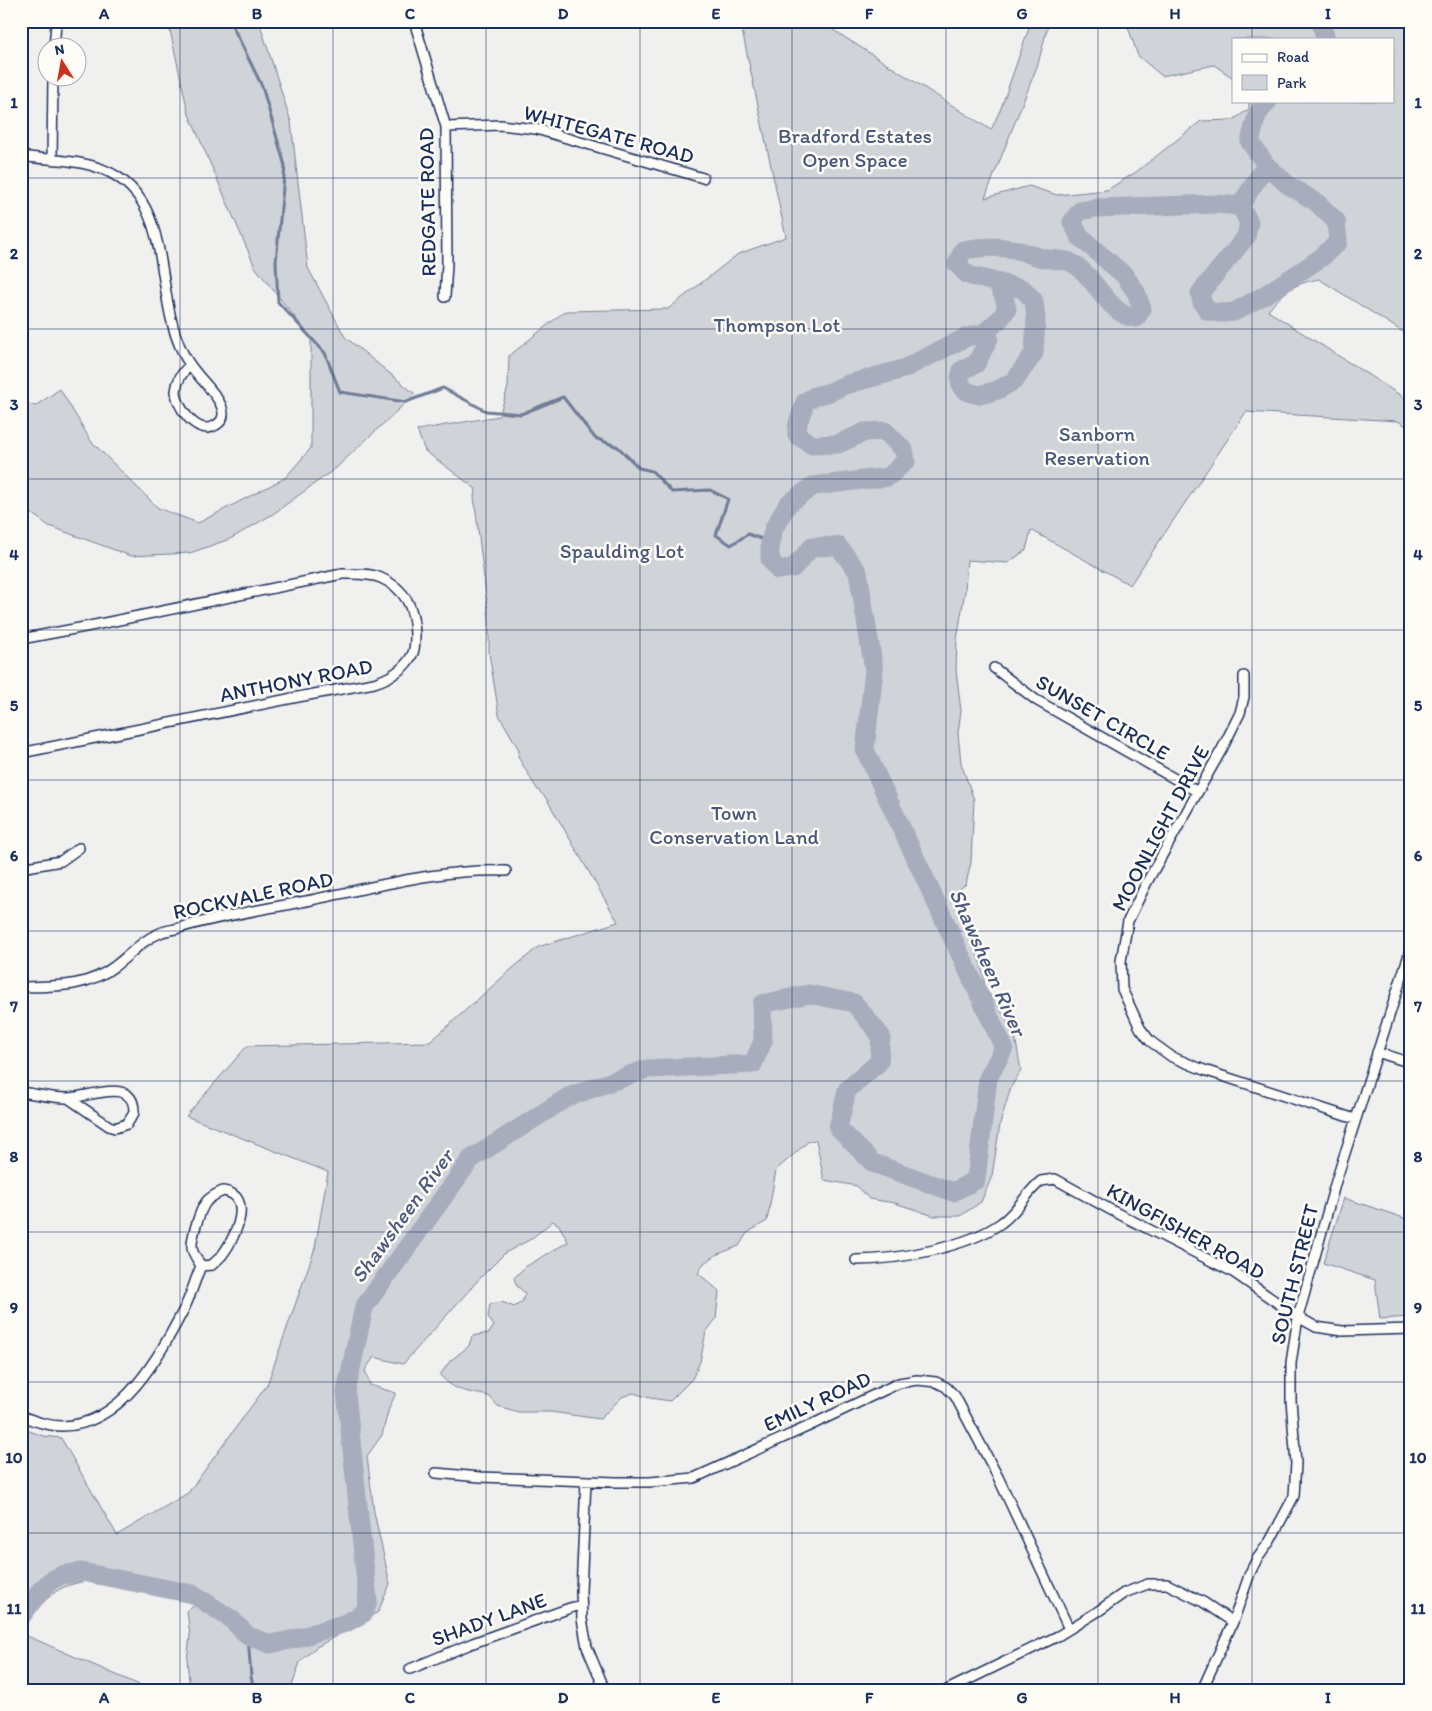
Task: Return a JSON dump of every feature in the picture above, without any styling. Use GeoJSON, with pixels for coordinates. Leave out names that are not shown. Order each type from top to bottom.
{"type":"FeatureCollection","features":[{"type":"Feature","properties":{"kind":"street","name":"REDGATE ROAD"},"geometry":{"type":"LineString","coordinates":[[414,21],[446,126],[446,297]]}},
{"type":"Feature","properties":{"kind":"street"},"geometry":{"type":"LineString","coordinates":[[55,38],[56,22]]}},
{"type":"Feature","properties":{"kind":"street"},"geometry":{"type":"LineString","coordinates":[[52,160],[53,88]]}},
{"type":"Feature","properties":{"kind":"street","name":"WHITEGATE ROAD"},"geometry":{"type":"LineString","coordinates":[[446,126],[500,125],[536,128],[703,178]]}},
{"type":"Feature","properties":{"kind":"street"},"geometry":{"type":"LineString","coordinates":[[21,156],[82,164],[102,169],[128,185],[142,201],[155,229],[171,322],[180,347],[190,365],[216,396],[222,407],[223,414],[213,427],[202,428],[196,425],[182,409],[177,399],[178,382],[182,372],[190,365]]}},
{"type":"Feature","properties":{"kind":"street","name":"ANTHONY ROAD"},"geometry":{"type":"LineString","coordinates":[[21,639],[85,628],[342,574],[364,574],[380,578],[394,586],[405,596],[412,608],[415,641],[413,652],[404,667],[385,680],[374,684],[298,697],[21,753]]}},
{"type":"Feature","properties":{"kind":"street","name":"SUNSET CIRCLE"},"geometry":{"type":"LineString","coordinates":[[994,668],[1036,700],[1198,792]]}},
{"type":"Feature","properties":{"kind":"street","name":"MOONLIGHT DRIVE"},"geometry":{"type":"LineString","coordinates":[[1244,676],[1244,697],[1240,712],[1222,749],[1147,882],[1128,921],[1121,954],[1121,981],[1124,996],[1133,1016],[1150,1041],[1178,1061],[1355,1118]]}},
{"type":"Feature","properties":{"kind":"street"},"geometry":{"type":"LineString","coordinates":[[21,868],[61,861],[80,848]]}},
{"type":"Feature","properties":{"kind":"street","name":"ROCKVALE ROAD"},"geometry":{"type":"LineString","coordinates":[[21,987],[59,986],[95,979],[114,967],[147,940],[160,933],[198,922],[420,878],[483,870],[506,871]]}},
{"type":"Feature","properties":{"kind":"street","name":"SOUTH STREET"},"geometry":{"type":"LineString","coordinates":[[1202,1690],[1233,1622],[1250,1573],[1257,1559],[1270,1542],[1294,1496],[1296,1463],[1291,1400],[1291,1363],[1298,1317],[1355,1118],[1411,948]]}},
{"type":"Feature","properties":{"kind":"street"},"geometry":{"type":"LineString","coordinates":[[1377,1052],[1411,1063]]}},
{"type":"Feature","properties":{"kind":"street"},"geometry":{"type":"LineString","coordinates":[[21,1092],[68,1098],[111,1091],[122,1092],[132,1101],[134,1113],[127,1124],[121,1127],[108,1126],[68,1098]]}},
{"type":"Feature","properties":{"kind":"street","name":"KINGFISHER ROAD"},"geometry":{"type":"LineString","coordinates":[[856,1260],[888,1259],[921,1253],[959,1242],[989,1230],[1002,1223],[1041,1181],[1055,1180],[1233,1272],[1298,1317],[1316,1327],[1342,1331],[1411,1329]]}},
{"type":"Feature","properties":{"kind":"street"},"geometry":{"type":"LineString","coordinates":[[230,1192],[235,1196],[241,1216],[235,1233],[218,1260],[212,1265],[201,1266],[192,1247],[198,1222],[206,1202],[216,1194],[230,1192]]}},
{"type":"Feature","properties":{"kind":"street"},"geometry":{"type":"LineString","coordinates":[[21,1416],[42,1423],[62,1426],[81,1424],[110,1411],[129,1393],[149,1368],[184,1308],[201,1266]]}},
{"type":"Feature","properties":{"kind":"street","name":"EMILY ROAD"},"geometry":{"type":"LineString","coordinates":[[436,1473],[480,1477],[586,1481],[650,1482],[694,1478],[899,1383],[917,1380],[936,1382],[946,1387],[955,1396],[998,1477],[1069,1629]]}},
{"type":"Feature","properties":{"kind":"street"},"geometry":{"type":"LineString","coordinates":[[586,1481],[581,1606],[587,1647],[605,1690]]}},
{"type":"Feature","properties":{"kind":"street"},"geometry":{"type":"LineString","coordinates":[[947,1690],[1069,1629],[1124,1593],[1156,1583],[1167,1584],[1179,1589],[1233,1622]]}},
{"type":"Feature","properties":{"kind":"street","name":"SHADY LANE"},"geometry":{"type":"LineString","coordinates":[[410,1669],[473,1643],[570,1608],[581,1606]]}},
{"type":"Feature","properties":{"kind":"green space"},"geometry":{"type":"Polygon","coordinates":[[[168,21],[259,21],[291,122],[308,268],[345,337],[415,394],[336,468],[273,514],[230,539],[190,553],[131,556],[49,526],[21,506],[21,401],[35,406],[60,389],[91,441],[158,508],[198,523],[285,478],[311,448],[311,338],[255,267],[188,112],[168,21]]]}},
{"type":"Feature","properties":{"kind":"green space"},"geometry":{"type":"Polygon","coordinates":[[[740,21],[819,21],[991,130],[1001,108],[1030,25],[1016,21],[1049,21],[1038,64],[985,198],[1029,186],[1057,195],[1107,190],[1136,172],[1201,121],[1233,120],[1249,109],[1249,102],[1394,102],[1394,38],[1232,38],[1232,77],[1214,65],[1162,76],[1138,56],[1126,21],[1411,21],[1411,337],[1319,279],[1290,289],[1268,311],[1411,402],[1411,429],[1398,421],[1246,412],[1130,585],[1031,530],[1026,550],[1008,563],[967,560],[965,591],[957,640],[956,670],[961,711],[958,733],[961,763],[974,800],[971,862],[966,884],[953,895],[972,936],[983,972],[985,988],[1004,1015],[1015,1036],[1021,1071],[1011,1087],[1000,1124],[992,1176],[981,1202],[960,1216],[934,1216],[895,1203],[869,1199],[857,1186],[824,1180],[816,1140],[809,1141],[776,1170],[767,1221],[747,1233],[739,1246],[718,1254],[704,1263],[698,1273],[719,1291],[716,1319],[706,1332],[700,1362],[692,1379],[670,1401],[633,1393],[622,1397],[600,1419],[551,1412],[518,1412],[498,1406],[489,1396],[457,1388],[445,1381],[440,1375],[450,1361],[469,1346],[472,1336],[489,1333],[494,1326],[488,1317],[490,1304],[502,1302],[514,1307],[522,1302],[525,1293],[517,1286],[514,1278],[525,1267],[568,1242],[559,1225],[553,1221],[531,1239],[505,1253],[403,1364],[374,1357],[365,1370],[370,1385],[396,1393],[389,1408],[382,1435],[367,1456],[374,1512],[390,1584],[378,1612],[315,1648],[300,1662],[292,1686],[295,1690],[190,1690],[187,1660],[190,1636],[187,1611],[203,1599],[176,1587],[128,1582],[112,1578],[75,1584],[58,1590],[41,1604],[21,1626],[21,1428],[43,1436],[61,1438],[117,1535],[188,1493],[267,1385],[315,1248],[328,1172],[186,1116],[247,1046],[430,1042],[538,947],[618,922],[546,798],[537,789],[518,757],[519,750],[499,715],[489,653],[489,619],[474,496],[476,489],[425,451],[417,430],[499,416],[508,387],[509,356],[565,311],[668,309],[738,254],[786,237],[740,21]]]}},
{"type":"Feature","properties":{"kind":"green space"},"geometry":{"type":"Polygon","coordinates":[[[1344,1198],[1407,1219],[1411,1208],[1411,1317],[1380,1319],[1375,1280],[1323,1263],[1344,1198]]]}},
{"type":"Feature","properties":{"kind":"green space"},"geometry":{"type":"Polygon","coordinates":[[[21,1634],[32,1638],[151,1690],[21,1690],[21,1634]]]}},
{"type":"Feature","properties":{"kind":"waterway"},"geometry":{"type":"LineString","coordinates":[[230,21],[262,86],[285,166],[276,262],[278,302],[325,353],[340,392],[406,402],[443,388],[486,411],[521,414],[563,397],[595,438],[618,447],[639,468],[652,471],[672,492],[710,490],[728,499],[716,535],[731,545],[748,534],[770,542]]}},
{"type":"Feature","properties":{"kind":"waterway","name":"Shawsheen River"},"geometry":{"type":"LineString","coordinates":[[1320,21],[1326,38]]}},
{"type":"Feature","properties":{"kind":"waterway","name":"Shawsheen River"},"geometry":{"type":"LineString","coordinates":[[21,1617],[40,1591],[50,1581],[62,1575],[82,1572],[193,1594],[231,1619],[248,1636],[270,1644],[295,1639],[346,1623],[364,1613],[368,1601],[346,1392],[364,1307],[471,1159],[568,1097],[647,1069],[753,1064],[763,1041],[762,1004],[809,994],[854,1003],[881,1036],[879,1062],[847,1090],[838,1128],[873,1163],[953,1192],[976,1180],[988,1078],[1004,1048],[865,750],[874,670],[858,572],[838,546],[812,547],[793,568],[778,570],[770,559],[770,542],[774,528],[788,504],[813,486],[888,477],[906,461],[904,450],[885,431],[865,432],[838,444],[812,445],[797,435],[798,422],[805,402],[815,396],[845,385],[903,369],[967,337],[980,334],[987,333],[989,338],[976,364],[962,370],[961,386],[968,392],[979,395],[998,390],[1015,380],[1034,353],[1036,318],[1034,301],[1023,289],[968,275],[957,264],[963,250],[988,247],[1007,248],[1043,258],[1070,262],[1087,276],[1118,311],[1126,316],[1136,318],[1142,309],[1136,292],[1124,275],[1080,237],[1072,222],[1080,211],[1096,208],[1217,204],[1240,206],[1249,222],[1246,237],[1200,293],[1202,302],[1208,311],[1234,312],[1263,296],[1322,257],[1338,242],[1336,221],[1316,202],[1288,185],[1266,165],[1250,142],[1257,115],[1267,102]]}},
{"type":"Feature","properties":{"kind":"waterway","name":"Shawsheen River"},"geometry":{"type":"LineString","coordinates":[[1240,206],[1266,165]]}},
{"type":"Feature","properties":{"kind":"waterway","name":"Shawsheen River"},"geometry":{"type":"LineString","coordinates":[[984,333],[1000,319],[1007,309],[1004,297],[997,283]]}},
{"type":"Feature","properties":{"kind":"waterway"},"geometry":{"type":"LineString","coordinates":[[248,1636],[251,1677],[254,1690]]}},
{"type":"Feature","properties":{"kind":"park label","name":"Bradford Estates Open Space"},"geometry":{"type":"Point","coordinates":[855,147]}},
{"type":"Feature","properties":{"kind":"park label","name":"Thompson Lot"},"geometry":{"type":"Point","coordinates":[777,324]}},
{"type":"Feature","properties":{"kind":"park label","name":"Sanborn Reservation"},"geometry":{"type":"Point","coordinates":[1097,445]}},
{"type":"Feature","properties":{"kind":"park label","name":"Spaulding Lot"},"geometry":{"type":"Point","coordinates":[622,550]}},
{"type":"Feature","properties":{"kind":"park label","name":"Town Conservation Land"},"geometry":{"type":"Point","coordinates":[734,824]}}]}
